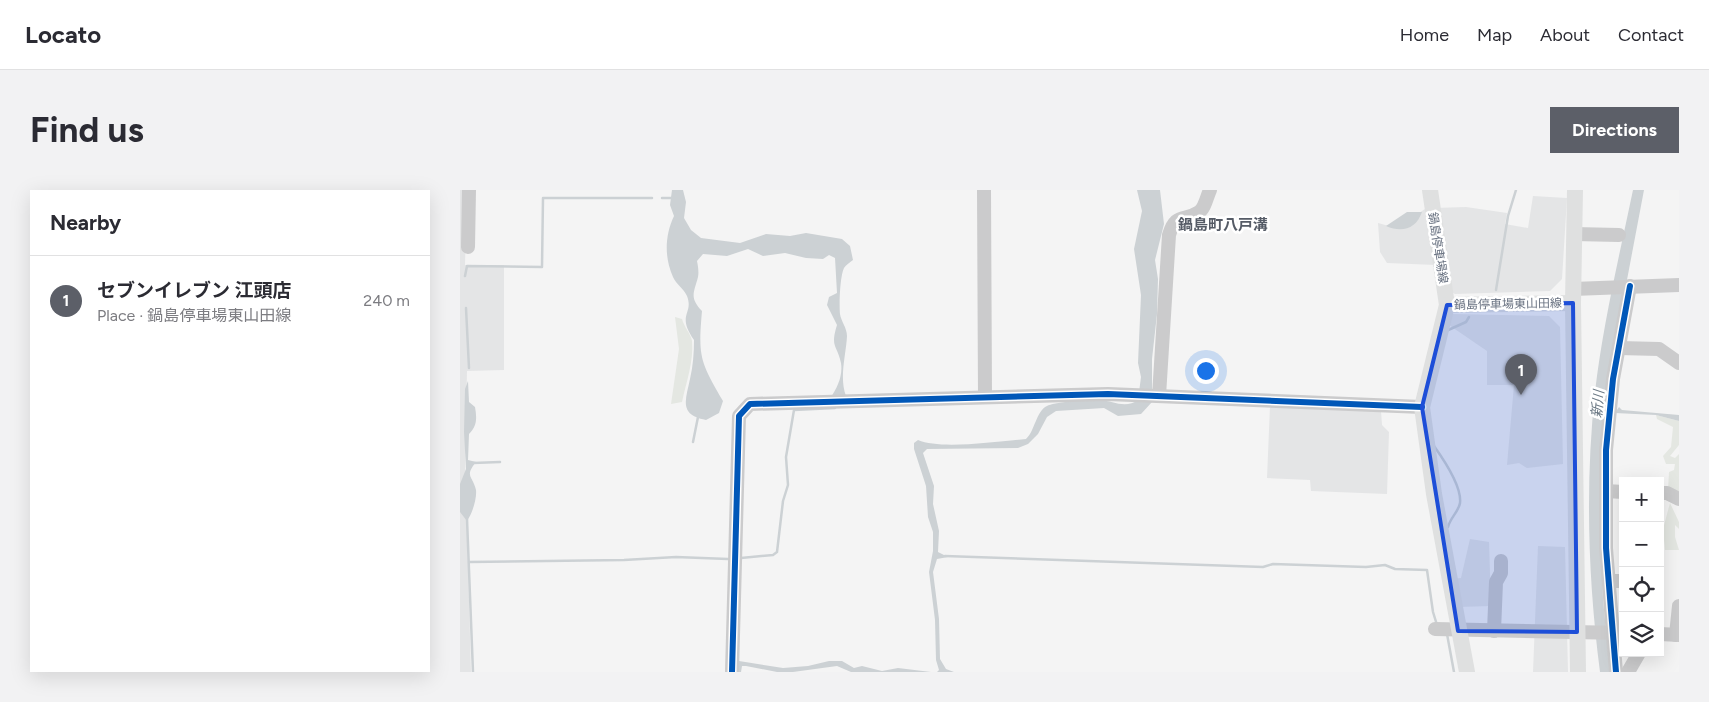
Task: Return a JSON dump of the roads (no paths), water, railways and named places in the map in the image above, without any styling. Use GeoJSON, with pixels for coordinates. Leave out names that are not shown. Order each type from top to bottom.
{"type":"FeatureCollection","features":[{"type":"Feature","properties":{"kind":"main road","name":"鍋島停車場線"},"geometry":{"type":"LineString","coordinates":[[1430,190],[1447,305]]}},
{"type":"Feature","properties":{"kind":"main road"},"geometry":{"type":"LineString","coordinates":[[1573,296],[1575,190]]}},
{"type":"Feature","properties":{"kind":"main road","name":"鍋島停車場東山田線"},"geometry":{"type":"LineString","coordinates":[[1467,672],[1446,630],[1434,494],[1422,408],[1447,305],[1573,296],[1585,632],[1578,672]]}},
{"type":"Feature","properties":{"kind":"street"},"geometry":{"type":"LineString","coordinates":[[468,247],[469,190]]}},
{"type":"Feature","properties":{"kind":"street"},"geometry":{"type":"LineString","coordinates":[[984,190],[985,397]]}},
{"type":"Feature","properties":{"kind":"street"},"geometry":{"type":"LineString","coordinates":[[1156,396],[1169,235],[1172,226],[1179,218],[1199,212],[1203,208],[1210,190]]}},
{"type":"Feature","properties":{"kind":"street"},"geometry":{"type":"LineString","coordinates":[[1574,234],[1619,235]]}},
{"type":"Feature","properties":{"kind":"street"},"geometry":{"type":"LineString","coordinates":[[1573,296],[1611,286],[1679,285]]}},
{"type":"Feature","properties":{"kind":"street"},"geometry":{"type":"LineString","coordinates":[[1616,672],[1616,581],[1606,491],[1606,450],[1609,408],[1629,286]]}},
{"type":"Feature","properties":{"kind":"street"},"geometry":{"type":"LineString","coordinates":[[1619,348],[1659,349],[1679,363]]}},
{"type":"Feature","properties":{"kind":"street"},"geometry":{"type":"LineString","coordinates":[[732,672],[739,416],[750,404],[1108,394],[1422,408]]}},
{"type":"Feature","properties":{"kind":"street"},"geometry":{"type":"LineString","coordinates":[[1606,491],[1619,492]]}},
{"type":"Feature","properties":{"kind":"street"},"geometry":{"type":"LineString","coordinates":[[1664,493],[1679,500]]}},
{"type":"Feature","properties":{"kind":"street"},"geometry":{"type":"LineString","coordinates":[[1494,632],[1496,582],[1501,573],[1501,561]]}},
{"type":"Feature","properties":{"kind":"street"},"geometry":{"type":"LineString","coordinates":[[1664,634],[1678,635],[1679,606]]}},
{"type":"Feature","properties":{"kind":"street"},"geometry":{"type":"LineString","coordinates":[[1446,630],[1615,633]]}},
{"type":"Feature","properties":{"kind":"street"},"geometry":{"type":"LineString","coordinates":[[1628,672],[1637,657]]}},
{"type":"Feature","properties":{"kind":"water"},"geometry":{"type":"Polygon","coordinates":[[[672,190],[683,190],[686,202],[684,218],[691,230],[701,238],[740,243],[766,234],[790,236],[806,233],[842,239],[850,246],[853,260],[844,268],[840,297],[840,314],[847,336],[843,374],[846,396],[831,397],[839,382],[841,373],[841,363],[834,342],[837,325],[827,305],[829,297],[837,293],[835,258],[829,255],[823,259],[806,258],[785,253],[763,256],[748,249],[727,256],[703,254],[697,261],[698,275],[694,291],[695,302],[702,311],[700,339],[702,358],[709,377],[723,401],[719,413],[706,420],[691,414],[686,405],[693,364],[694,340],[686,325],[689,302],[684,291],[674,280],[667,254],[667,238],[674,216],[670,205],[672,190]]]}},
{"type":"Feature","properties":{"kind":"water"},"geometry":{"type":"Polygon","coordinates":[[[1137,190],[1160,190],[1164,224],[1155,260],[1158,279],[1157,314],[1152,359],[1152,402],[1141,414],[1118,416],[1104,408],[1056,411],[1047,417],[1038,434],[1028,444],[1018,448],[927,449],[923,453],[934,486],[933,504],[939,531],[938,552],[948,557],[937,559],[933,572],[939,619],[940,659],[946,669],[954,672],[937,672],[939,670],[936,660],[935,620],[929,572],[933,551],[933,532],[928,517],[926,486],[914,449],[914,443],[918,440],[928,443],[955,445],[1026,439],[1032,431],[1040,412],[1047,406],[1081,400],[1101,400],[1129,404],[1138,400],[1141,377],[1138,363],[1141,295],[1134,249],[1142,211],[1137,190]]]}},
{"type":"Feature","properties":{"kind":"water","name":"新川"},"geometry":{"type":"Polygon","coordinates":[[[1633,190],[1644,190],[1616,338],[1600,515],[1603,599],[1610,672],[1600,672],[1589,532],[1592,427],[1602,341],[1633,190]]]}},
{"type":"Feature","properties":{"kind":"water"},"geometry":{"type":"Polygon","coordinates":[[[1407,212],[1422,212],[1416,222],[1408,228],[1398,229],[1386,226],[1407,212]]]}},
{"type":"Feature","properties":{"kind":"water"},"geometry":{"type":"Polygon","coordinates":[[[468,381],[469,402],[475,407],[476,419],[474,428],[469,434],[468,460],[476,462],[472,467],[470,476],[475,485],[476,494],[474,506],[467,521],[460,512],[460,484],[466,469],[464,432],[465,389],[468,381]]]}},
{"type":"Feature","properties":{"kind":"water"},"geometry":{"type":"Polygon","coordinates":[[[1619,407],[1622,410],[1679,415],[1679,421],[1656,415],[1615,413],[1619,407]]]}},
{"type":"Feature","properties":{"kind":"water"},"geometry":{"type":"Polygon","coordinates":[[[739,661],[783,668],[808,666],[829,661],[842,661],[854,668],[862,666],[882,671],[898,668],[931,672],[851,672],[837,666],[793,672],[777,672],[742,666],[741,672],[737,672],[739,661]]]}},
{"type":"Feature","properties":{"kind":"waterway"},"geometry":{"type":"LineString","coordinates":[[1496,290],[1508,216],[1516,190]]}},
{"type":"Feature","properties":{"kind":"waterway"},"geometry":{"type":"LineString","coordinates":[[465,276],[467,266],[542,267],[543,198],[652,198]]}},
{"type":"Feature","properties":{"kind":"waterway"},"geometry":{"type":"LineString","coordinates":[[662,198],[673,198]]}},
{"type":"Feature","properties":{"kind":"waterway"},"geometry":{"type":"LineString","coordinates":[[466,308],[469,368]]}},
{"type":"Feature","properties":{"kind":"waterway"},"geometry":{"type":"LineString","coordinates":[[1446,331],[1466,322],[1469,317]]}},
{"type":"Feature","properties":{"kind":"waterway"},"geometry":{"type":"LineString","coordinates":[[741,558],[773,555],[777,552],[783,501],[788,485],[786,457],[794,410],[835,408]]}},
{"type":"Feature","properties":{"kind":"waterway"},"geometry":{"type":"LineString","coordinates":[[693,442],[698,417]]}},
{"type":"Feature","properties":{"kind":"waterway"},"geometry":{"type":"LineString","coordinates":[[1434,446],[1452,473],[1460,496],[1459,506],[1448,527]]}},
{"type":"Feature","properties":{"kind":"waterway"},"geometry":{"type":"LineString","coordinates":[[473,463],[500,462]]}},
{"type":"Feature","properties":{"kind":"waterway"},"geometry":{"type":"LineString","coordinates":[[467,519],[473,672]]}},
{"type":"Feature","properties":{"kind":"waterway"},"geometry":{"type":"LineString","coordinates":[[945,556],[1263,567],[1273,564],[1366,567],[1385,565],[1395,569],[1427,570],[1433,612],[1437,625]]}},
{"type":"Feature","properties":{"kind":"waterway"},"geometry":{"type":"LineString","coordinates":[[469,562],[624,560],[676,557],[728,559]]}},
{"type":"Feature","properties":{"kind":"waterway"},"geometry":{"type":"LineString","coordinates":[[1447,634],[1454,672]]}},
{"type":"Feature","properties":{"kind":"place","name":"セブンイレブン 江頭店"},"geometry":{"type":"Point","coordinates":[1521,395]}},
{"type":"Feature","properties":{"kind":"district","name":"鍋島町八戸溝"},"geometry":{"type":"Point","coordinates":[1223,225]}}]}
